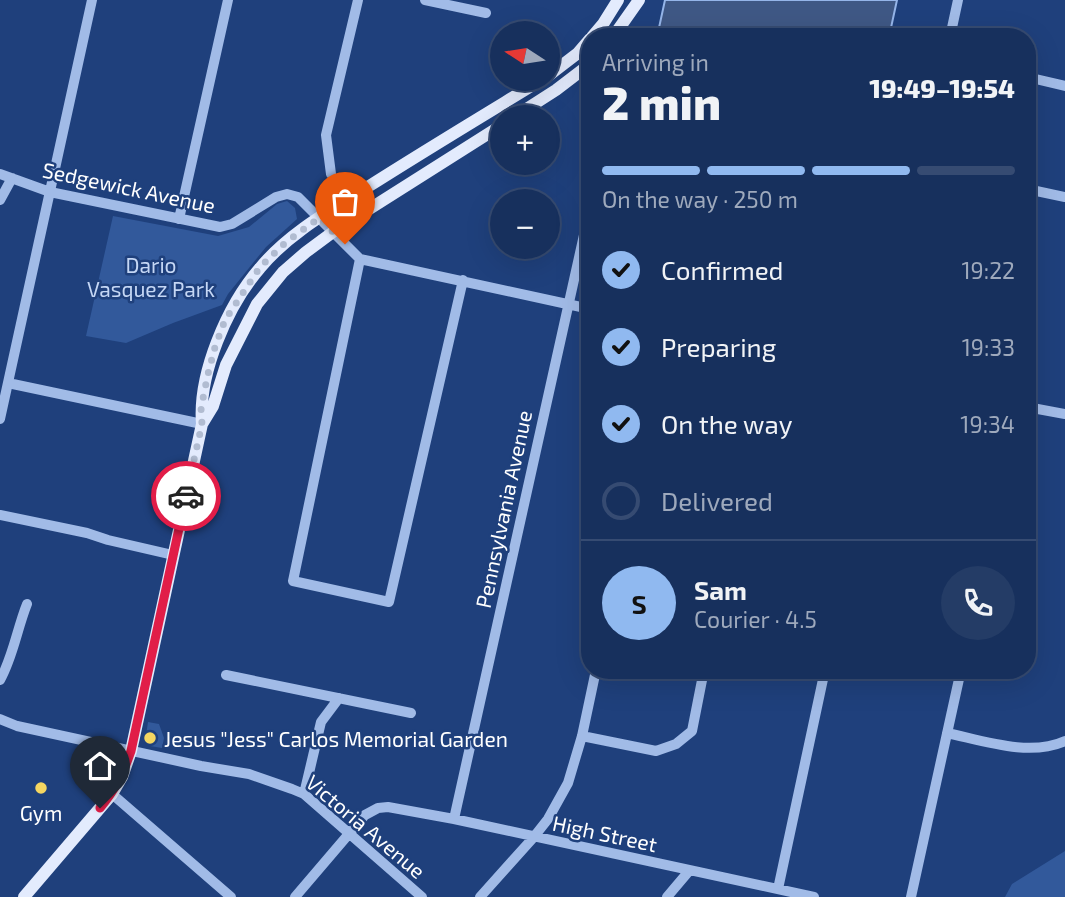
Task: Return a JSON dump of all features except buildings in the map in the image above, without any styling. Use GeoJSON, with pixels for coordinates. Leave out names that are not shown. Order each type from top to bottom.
{"type":"FeatureCollection","features":[{"type":"Feature","properties":{"kind":"main road"},"geometry":{"type":"LineString","coordinates":[[600,28],[618,0]]}},
{"type":"Feature","properties":{"kind":"main road"},"geometry":{"type":"LineString","coordinates":[[620,28],[639,0]]}},
{"type":"Feature","properties":{"kind":"main road"},"geometry":{"type":"LineString","coordinates":[[560,67],[581,50]]}},
{"type":"Feature","properties":{"kind":"main road"},"geometry":{"type":"LineString","coordinates":[[533,105],[581,71]]}},
{"type":"Feature","properties":{"kind":"main road"},"geometry":{"type":"LineString","coordinates":[[24,897],[112,794],[122,777],[131,751],[202,424],[201,408],[208,374],[225,320],[260,267],[285,243],[413,158],[523,91]]}},
{"type":"Feature","properties":{"kind":"main road"},"geometry":{"type":"LineString","coordinates":[[202,424],[213,406],[226,365],[257,304],[284,272],[333,232],[490,133]]}},
{"type":"Feature","properties":{"kind":"street"},"geometry":{"type":"LineString","coordinates":[[0,419],[92,0]]}},
{"type":"Feature","properties":{"kind":"street"},"geometry":{"type":"LineString","coordinates":[[179,219],[228,0]]}},
{"type":"Feature","properties":{"kind":"street"},"geometry":{"type":"LineString","coordinates":[[331,174],[326,135],[358,0]]}},
{"type":"Feature","properties":{"kind":"street"},"geometry":{"type":"LineString","coordinates":[[426,0],[486,13]]}},
{"type":"Feature","properties":{"kind":"street"},"geometry":{"type":"LineString","coordinates":[[952,28],[958,0]]}},
{"type":"Feature","properties":{"kind":"street"},"geometry":{"type":"LineString","coordinates":[[1036,79],[1065,86]]}},
{"type":"Feature","properties":{"kind":"street","name":"Sedgewick Avenue"},"geometry":{"type":"LineString","coordinates":[[0,174],[50,192],[220,227],[232,225],[276,197],[288,194],[298,197],[360,259]]}},
{"type":"Feature","properties":{"kind":"street"},"geometry":{"type":"LineString","coordinates":[[0,200],[12,177]]}},
{"type":"Feature","properties":{"kind":"street"},"geometry":{"type":"LineString","coordinates":[[1036,191],[1065,197]]}},
{"type":"Feature","properties":{"kind":"street","name":"Pennsylvania Avenue"},"geometry":{"type":"LineString","coordinates":[[454,819],[581,247]]}},
{"type":"Feature","properties":{"kind":"street"},"geometry":{"type":"LineString","coordinates":[[463,280],[389,602],[293,581],[360,259],[463,280],[581,307]]}},
{"type":"Feature","properties":{"kind":"street"},"geometry":{"type":"LineString","coordinates":[[8,383],[202,424]]}},
{"type":"Feature","properties":{"kind":"street"},"geometry":{"type":"LineString","coordinates":[[1036,409],[1065,414]]}},
{"type":"Feature","properties":{"kind":"street"},"geometry":{"type":"LineString","coordinates":[[0,514],[173,555]]}},
{"type":"Feature","properties":{"kind":"street"},"geometry":{"type":"LineString","coordinates":[[0,680],[27,604]]}},
{"type":"Feature","properties":{"kind":"street"},"geometry":{"type":"LineString","coordinates":[[226,675],[411,713]]}},
{"type":"Feature","properties":{"kind":"street"},"geometry":{"type":"LineString","coordinates":[[480,897],[548,819],[568,783],[582,736],[594,679]]}},
{"type":"Feature","properties":{"kind":"street"},"geometry":{"type":"LineString","coordinates":[[582,736],[656,751],[676,744],[692,731],[702,679]]}},
{"type":"Feature","properties":{"kind":"street"},"geometry":{"type":"LineString","coordinates":[[778,889],[823,679]]}},
{"type":"Feature","properties":{"kind":"street"},"geometry":{"type":"LineString","coordinates":[[911,897],[959,679]]}},
{"type":"Feature","properties":{"kind":"street"},"geometry":{"type":"LineString","coordinates":[[304,794],[321,722],[339,698]]}},
{"type":"Feature","properties":{"kind":"street","name":"Victoria Avenue"},"geometry":{"type":"LineString","coordinates":[[0,719],[17,726],[277,782],[304,794],[422,897]]}},
{"type":"Feature","properties":{"kind":"street"},"geometry":{"type":"LineString","coordinates":[[947,733],[1024,748],[1053,746],[1065,741]]}},
{"type":"Feature","properties":{"kind":"street"},"geometry":{"type":"LineString","coordinates":[[112,794],[232,897]]}},
{"type":"Feature","properties":{"kind":"street","name":"High Street"},"geometry":{"type":"LineString","coordinates":[[349,834],[365,814],[388,807],[814,897]]}},
{"type":"Feature","properties":{"kind":"street"},"geometry":{"type":"LineString","coordinates":[[295,897],[349,834]]}},
{"type":"Feature","properties":{"kind":"street"},"geometry":{"type":"LineString","coordinates":[[667,897],[689,871]]}},
{"type":"Feature","properties":{"kind":"green space","name":"Dario Vasquez Park"},"geometry":{"type":"Polygon","coordinates":[[[287,201],[295,208],[297,219],[266,247],[222,305],[126,343],[86,336],[113,216],[218,236],[249,227],[277,204],[287,201]]]}},
{"type":"Feature","properties":{"kind":"green space"},"geometry":{"type":"Polygon","coordinates":[[[148,722],[159,724],[164,738],[162,748],[150,746],[145,742],[148,722]]]}},
{"type":"Feature","properties":{"kind":"green space"},"geometry":{"type":"Polygon","coordinates":[[[1065,851],[1065,897],[1005,897],[1012,884],[1065,851]]]}},
{"type":"Feature","properties":{"kind":"shaded area"},"geometry":{"type":"Polygon","coordinates":[[[665,0],[897,0],[891,28],[659,28],[665,0]]]}},
{"type":"Feature","properties":{"kind":"way so far"},"geometry":{"type":"LineString","coordinates":[[186,496],[202,424],[201,408],[208,374],[225,320],[260,267],[285,243],[319,218],[345,244]]}},
{"type":"Feature","properties":{"kind":"place","name":"Jesus \"Jess\" Carlos Memorial Garden"},"geometry":{"type":"Point","coordinates":[150,738]}},
{"type":"Feature","properties":{"kind":"place","name":"Gym"},"geometry":{"type":"Point","coordinates":[41,788]}},
{"type":"Feature","properties":{"kind":"route"},"geometry":{"type":"LineString","coordinates":[[100,808],[122,777],[131,751],[186,496]]}}]}
